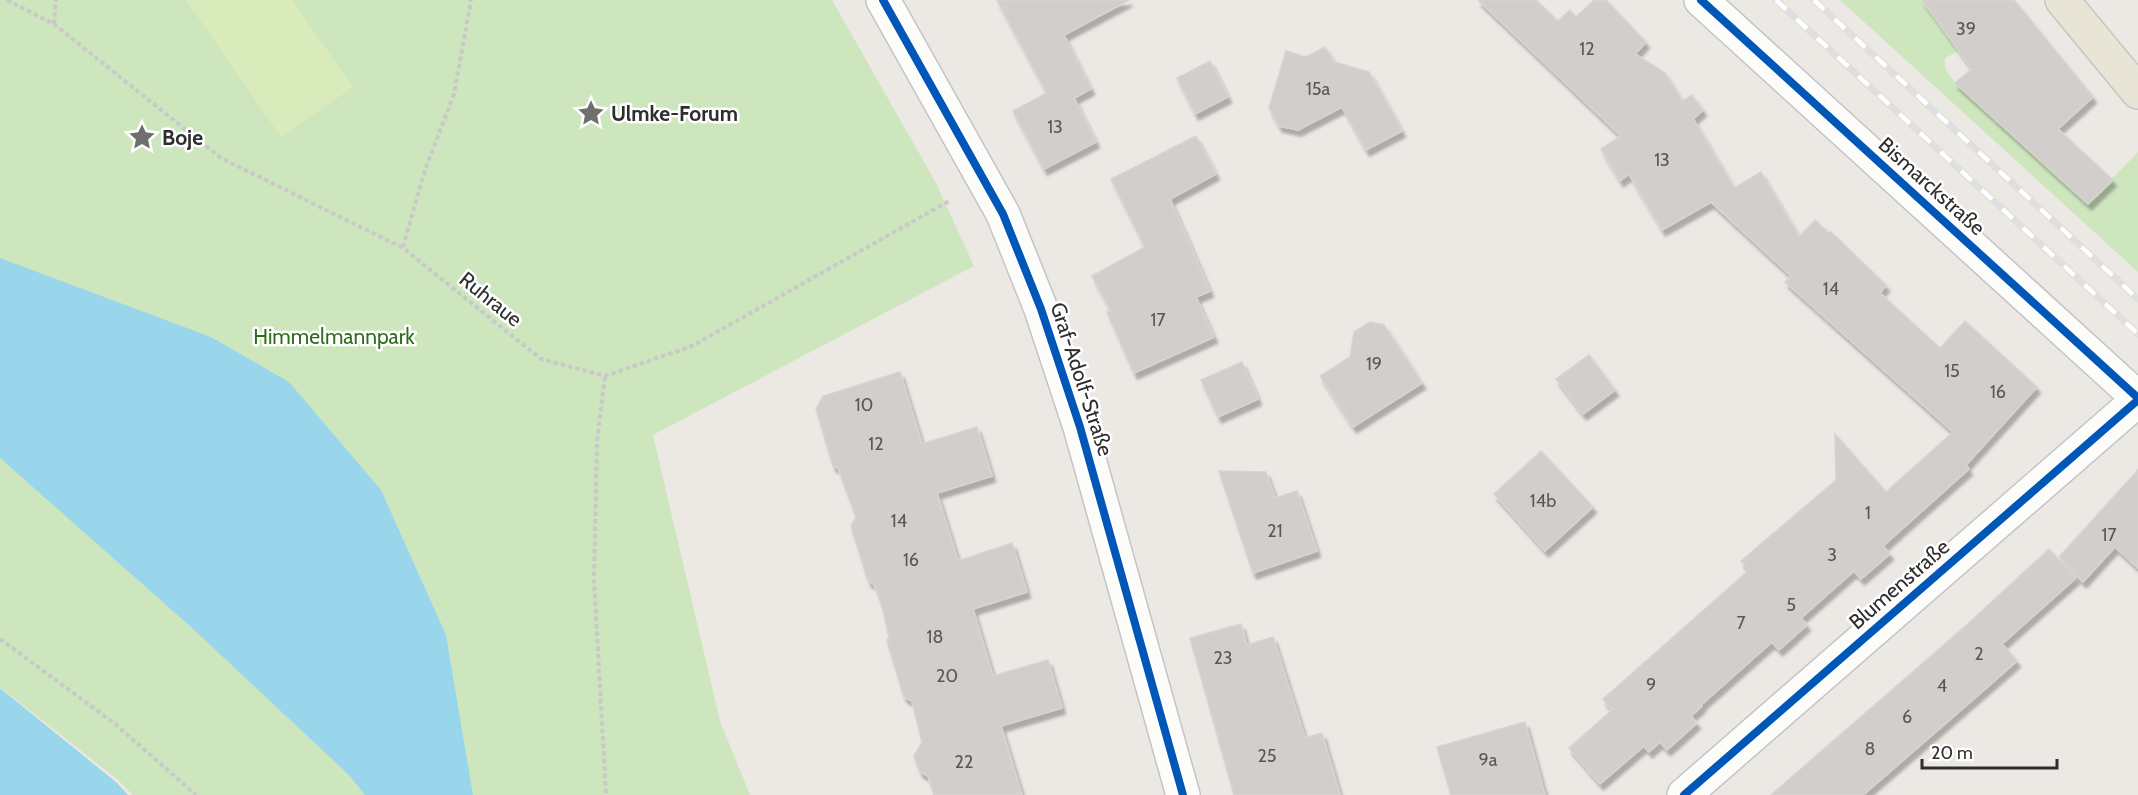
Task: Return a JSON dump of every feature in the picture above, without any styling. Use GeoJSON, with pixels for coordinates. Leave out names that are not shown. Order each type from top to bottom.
{"type":"FeatureCollection","features":[{"type":"Feature","properties":{"kind":"main road"},"geometry":{"type":"LineString","coordinates":[[2062,0],[2138,92]]}},
{"type":"Feature","properties":{"kind":"street","name":"Graf-Adolf-Straße"},"geometry":{"type":"LineString","coordinates":[[884,0],[1003,214],[1041,309],[1080,427],[1183,795]]}},
{"type":"Feature","properties":{"kind":"street","name":"Bismarckstraße"},"geometry":{"type":"LineString","coordinates":[[1701,0],[2138,399]]}},
{"type":"Feature","properties":{"kind":"street","name":"Blumenstraße"},"geometry":{"type":"LineString","coordinates":[[1684,795],[2138,399]]}},
{"type":"Feature","properties":{"kind":"path"},"geometry":{"type":"LineString","coordinates":[[54,24],[56,0]]}},
{"type":"Feature","properties":{"kind":"path"},"geometry":{"type":"LineString","coordinates":[[403,248],[425,170],[454,94],[471,0]]}},
{"type":"Feature","properties":{"kind":"path"},"geometry":{"type":"LineString","coordinates":[[606,795],[594,579],[597,441],[605,376],[692,346],[985,181]]}},
{"type":"Feature","properties":{"kind":"path"},"geometry":{"type":"LineString","coordinates":[[0,639],[114,723],[196,795]]}},
{"type":"Feature","properties":{"kind":"green space","name":"Himmelmannpark"},"geometry":{"type":"Polygon","coordinates":[[[0,0],[832,0],[935,181],[974,266],[653,435],[720,721],[750,795],[133,795],[118,780],[0,687],[0,0]]]}},
{"type":"Feature","properties":{"kind":"green space"},"geometry":{"type":"Polygon","coordinates":[[[186,0],[292,0],[353,87],[281,137],[186,0]]]}},
{"type":"Feature","properties":{"kind":"green space"},"geometry":{"type":"Polygon","coordinates":[[[1840,0],[1922,0],[1959,51],[1945,58],[1945,68],[1955,83],[2087,204],[2138,152],[2138,272],[1840,0]]]}},
{"type":"Feature","properties":{"kind":"water"},"geometry":{"type":"Polygon","coordinates":[[[0,258],[211,337],[289,382],[381,490],[446,635],[473,795],[365,795],[349,775],[191,627],[0,458],[0,258]]]}},
{"type":"Feature","properties":{"kind":"water"},"geometry":{"type":"Polygon","coordinates":[[[0,688],[116,782],[128,795],[0,795],[0,688]]]}},
{"type":"Feature","properties":{"kind":"building"},"geometry":{"type":"Polygon","coordinates":[[[997,0],[1129,0],[1064,35],[1091,89],[1074,98],[1096,142],[1044,169],[1013,111],[1047,93],[997,0]]]}},
{"type":"Feature","properties":{"kind":"building"},"geometry":{"type":"Polygon","coordinates":[[[1478,0],[1536,0],[1558,21],[1570,10],[1576,17],[1594,0],[1606,0],[1646,42],[1635,54],[1665,73],[1682,101],[1692,95],[1703,110],[1693,119],[1734,188],[1761,172],[1799,237],[1815,220],[1829,233],[1831,232],[1886,285],[1880,293],[1940,348],[1965,321],[2037,387],[1966,465],[1969,469],[1883,546],[1890,554],[1861,579],[1854,571],[1801,618],[1807,625],[1779,650],[1772,642],[1701,705],[1691,716],[1697,723],[1667,750],[1660,742],[1649,752],[1644,746],[1600,784],[1569,748],[1612,710],[1603,699],[1749,570],[1741,561],[1836,480],[1835,434],[1886,492],[1953,432],[1785,282],[1791,276],[1711,202],[1662,230],[1629,174],[1620,181],[1601,149],[1621,136],[1478,0]]]}},
{"type":"Feature","properties":{"kind":"building"},"geometry":{"type":"Polygon","coordinates":[[[1922,0],[2014,0],[2093,97],[2058,129],[2113,180],[2088,204],[1955,83],[1972,69],[1922,0]]]}},
{"type":"Feature","properties":{"kind":"building"},"geometry":{"type":"Polygon","coordinates":[[[1325,47],[1334,62],[1369,72],[1402,131],[1366,150],[1342,107],[1298,130],[1279,126],[1269,108],[1286,51],[1306,57],[1325,47]]]}},
{"type":"Feature","properties":{"kind":"building"},"geometry":{"type":"Polygon","coordinates":[[[1210,61],[1228,97],[1195,114],[1177,78],[1210,61]]]}},
{"type":"Feature","properties":{"kind":"building"},"geometry":{"type":"Polygon","coordinates":[[[1196,136],[1216,174],[1170,199],[1210,291],[1196,297],[1214,337],[1134,373],[1107,312],[1111,311],[1092,276],[1145,247],[1111,179],[1196,136]]]}},
{"type":"Feature","properties":{"kind":"building"},"geometry":{"type":"Polygon","coordinates":[[[1370,322],[1384,325],[1422,383],[1353,427],[1320,376],[1350,357],[1354,332],[1370,322]]]}},
{"type":"Feature","properties":{"kind":"building"},"geometry":{"type":"Polygon","coordinates":[[[1589,355],[1615,390],[1583,414],[1556,379],[1589,355]]]}},
{"type":"Feature","properties":{"kind":"building"},"geometry":{"type":"Polygon","coordinates":[[[1242,362],[1258,399],[1218,417],[1201,380],[1242,362]]]}},
{"type":"Feature","properties":{"kind":"building"},"geometry":{"type":"Polygon","coordinates":[[[900,372],[922,444],[977,427],[992,476],[937,493],[958,561],[1012,543],[1027,592],[973,609],[993,676],[1048,660],[1062,708],[1001,726],[1022,795],[934,795],[928,776],[920,772],[914,756],[922,742],[912,701],[904,697],[887,641],[889,637],[882,606],[874,584],[868,581],[851,526],[856,517],[838,468],[833,466],[816,409],[823,396],[900,372]]]}},
{"type":"Feature","properties":{"kind":"building"},"geometry":{"type":"Polygon","coordinates":[[[1541,451],[1593,507],[1545,551],[1494,494],[1541,451]]]}},
{"type":"Feature","properties":{"kind":"building"},"geometry":{"type":"Polygon","coordinates":[[[2138,470],[2138,568],[2115,547],[2083,582],[2059,557],[2138,470]]]}},
{"type":"Feature","properties":{"kind":"building"},"geometry":{"type":"Polygon","coordinates":[[[1219,471],[1266,472],[1275,498],[1297,491],[1317,551],[1253,573],[1219,471]]]}},
{"type":"Feature","properties":{"kind":"building"},"geometry":{"type":"Polygon","coordinates":[[[2049,549],[2076,578],[2002,644],[2017,661],[1863,795],[1771,795],[1970,622],[2049,549]]]}},
{"type":"Feature","properties":{"kind":"building"},"geometry":{"type":"Polygon","coordinates":[[[1241,624],[1247,645],[1273,637],[1305,738],[1322,733],[1340,795],[1234,795],[1190,638],[1241,624]]]}},
{"type":"Feature","properties":{"kind":"building"},"geometry":{"type":"Polygon","coordinates":[[[1525,722],[1545,795],[1451,795],[1437,747],[1525,722]]]}},
{"type":"Feature","properties":{"kind":"railway"},"geometry":{"type":"LineString","coordinates":[[1776,0],[2138,334]]}},
{"type":"Feature","properties":{"kind":"railway"},"geometry":{"type":"LineString","coordinates":[[1814,0],[2138,299]]}},
{"type":"Feature","properties":{"kind":"cycle path"},"geometry":{"type":"LineString","coordinates":[[883,0],[1003,214],[1041,309],[1080,427],[1183,795]]}},
{"type":"Feature","properties":{"kind":"cycle path"},"geometry":{"type":"LineString","coordinates":[[1701,0],[2138,398]]}},
{"type":"Feature","properties":{"kind":"cycle path"},"geometry":{"type":"LineString","coordinates":[[1684,795],[2138,400]]}},
{"type":"Feature","properties":{"kind":"place","name":"Ulmke-Forum"},"geometry":{"type":"Point","coordinates":[591,113]}},
{"type":"Feature","properties":{"kind":"place","name":"Boje"},"geometry":{"type":"Point","coordinates":[142,137]}}]}
